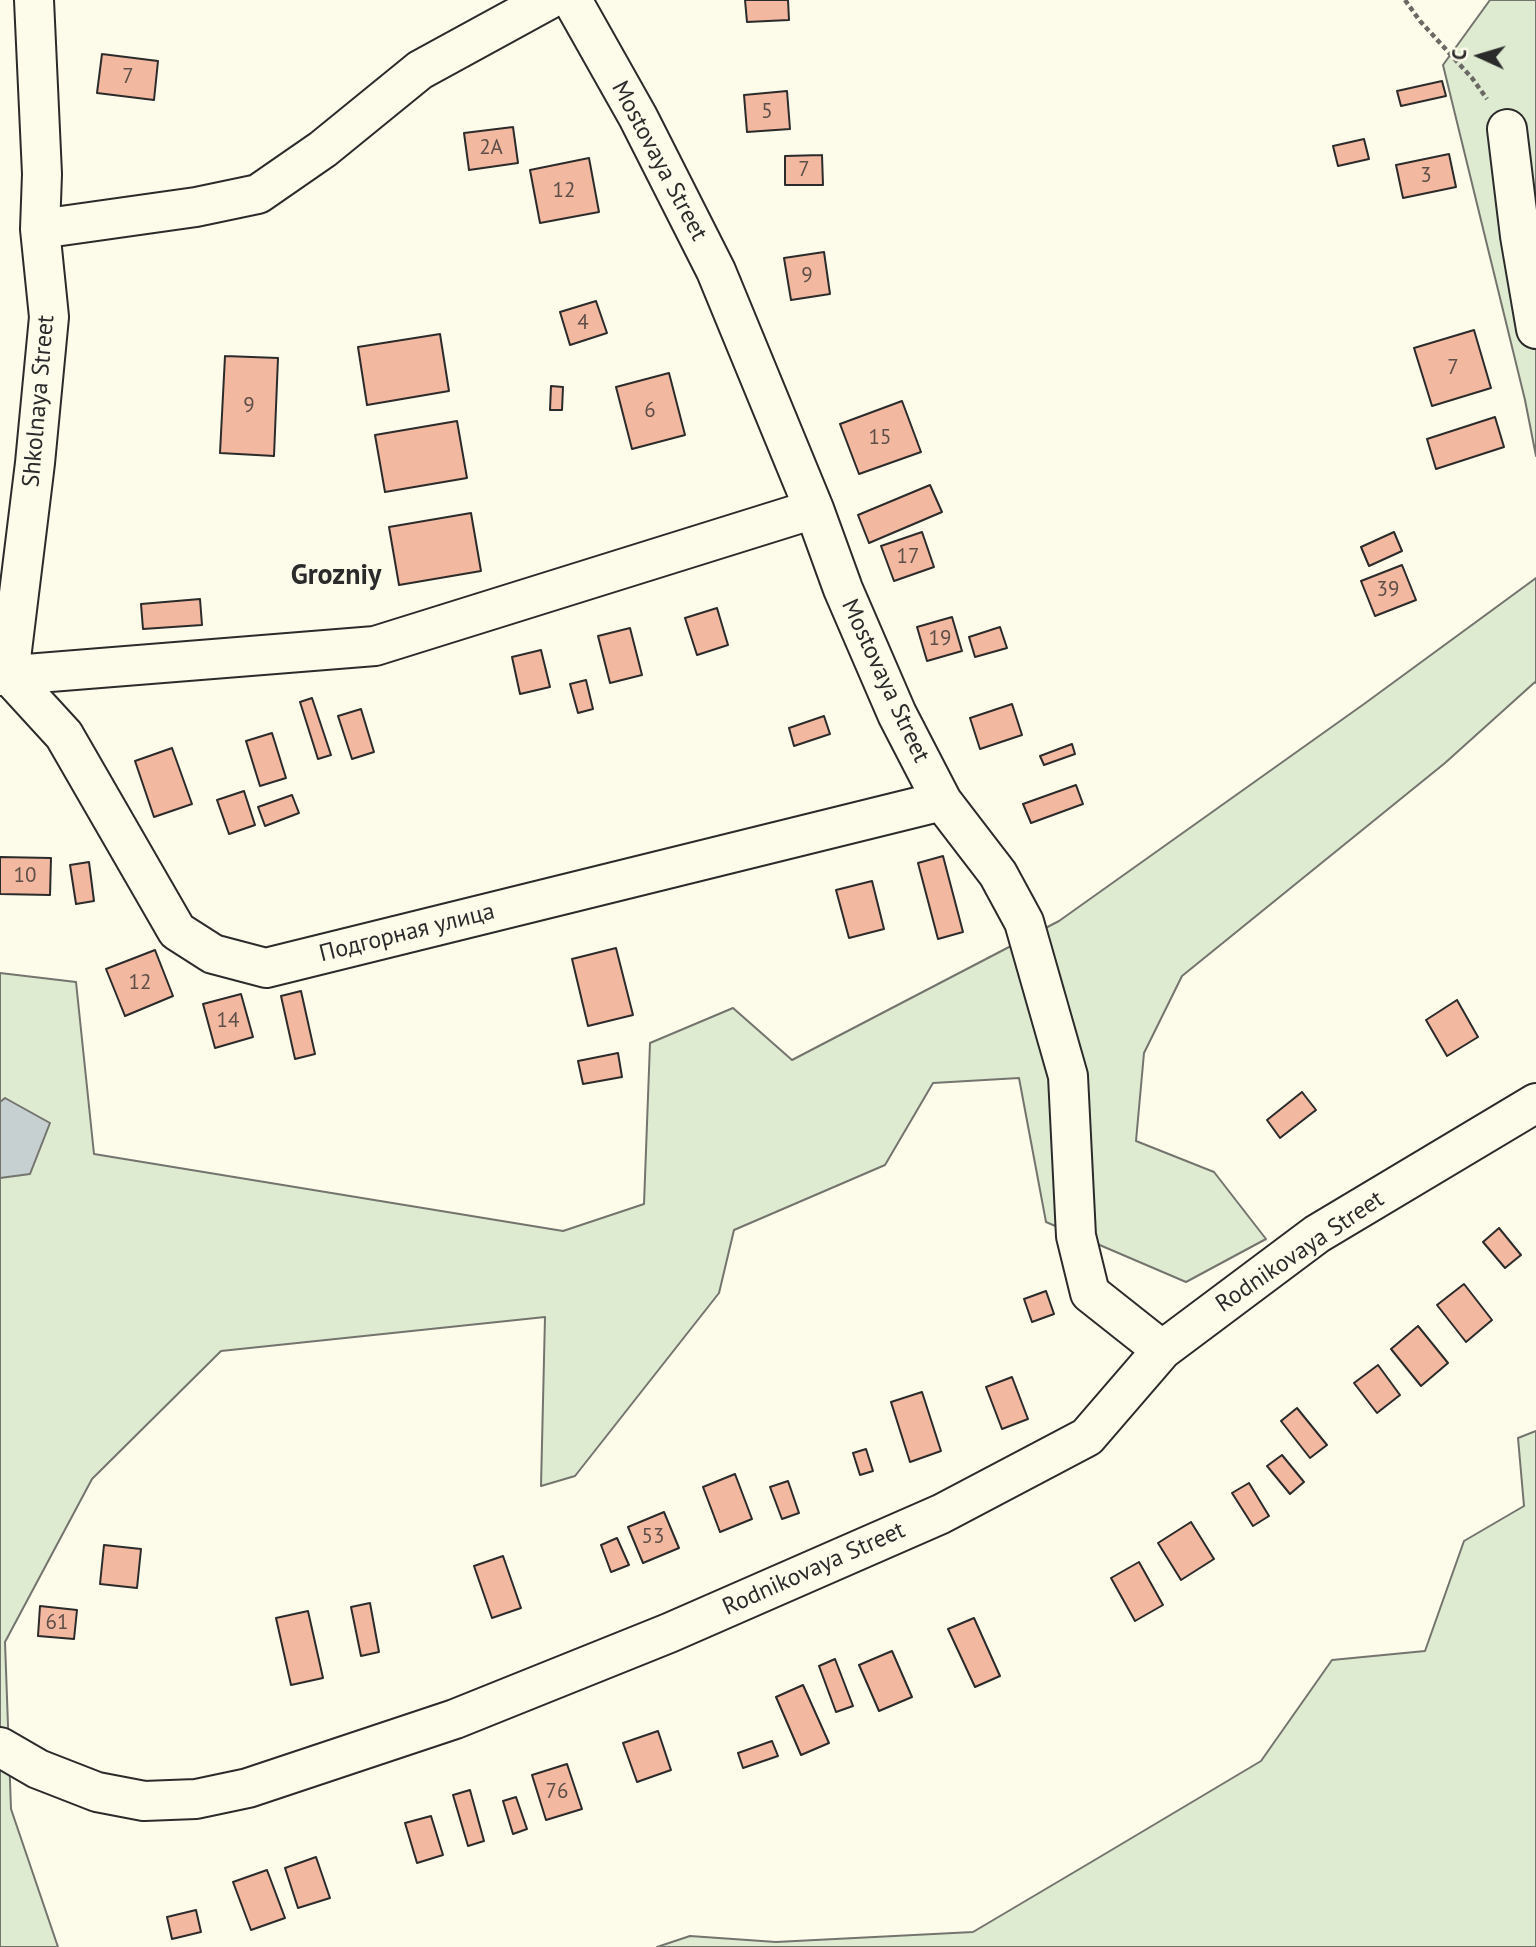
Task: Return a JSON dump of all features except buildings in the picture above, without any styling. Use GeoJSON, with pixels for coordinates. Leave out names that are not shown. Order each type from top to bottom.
{"type":"FeatureCollection","features":[{"type":"Feature","properties":{"kind":"street","name":"Shkolnaya Street"},"geometry":{"type":"LineString","coordinates":[[4,675],[35,463],[50,317],[40,229],[42,174],[34,0]]}},
{"type":"Feature","properties":{"kind":"street"},"geometry":{"type":"LineString","coordinates":[[40,229],[196,207],[258,194],[323,149],[420,70],[548,0]]}},
{"type":"Feature","properties":{"kind":"street","name":"Mostovaya Street"},"geometry":{"type":"LineString","coordinates":[[572,0],[638,117],[716,271],[814,509],[843,589],[897,714],[942,801],[998,874],[1024,922],[1068,1076],[1076,1237],[1090,1293],[1162,1350]]}},
{"type":"Feature","properties":{"kind":"street"},"geometry":{"type":"LineString","coordinates":[[1507,129],[1520,236],[1536,330]]}},
{"type":"Feature","properties":{"kind":"street"},"geometry":{"type":"LineString","coordinates":[[4,675],[375,646],[814,509]]}},
{"type":"Feature","properties":{"kind":"street","name":"Подгорная улица"},"geometry":{"type":"LineString","coordinates":[[4,675],[64,735],[177,931],[213,954],[266,968],[942,801]]}},
{"type":"Feature","properties":{"kind":"street","name":"Rodnikovaya Street"},"geometry":{"type":"LineString","coordinates":[[0,1747],[38,1769],[97,1792],[144,1801],[196,1799],[248,1788],[442,1723],[669,1633],[953,1507],[1087,1437],[1162,1350],[1317,1234],[1536,1103]]}},
{"type":"Feature","properties":{"kind":"path"},"geometry":{"type":"LineString","coordinates":[[1405,0],[1420,21],[1472,78],[1507,129]]}},
{"type":"Feature","properties":{"kind":"green space"},"geometry":{"type":"Polygon","coordinates":[[[1490,0],[1536,0],[1536,456],[1525,400],[1443,65],[1490,0]]]}},
{"type":"Feature","properties":{"kind":"green space"},"geometry":{"type":"Polygon","coordinates":[[[1536,578],[1536,683],[1445,763],[1182,976],[1144,1053],[1136,1141],[1214,1172],[1266,1239],[1186,1282],[1046,1222],[1019,1078],[933,1083],[885,1165],[734,1230],[719,1293],[575,1476],[541,1486],[545,1317],[221,1351],[92,1479],[5,1642],[11,1809],[58,1947],[0,1947],[0,973],[76,982],[94,1154],[563,1231],[644,1204],[650,1043],[733,1008],[792,1060],[1059,921],[1536,578]]]}},
{"type":"Feature","properties":{"kind":"green space"},"geometry":{"type":"Polygon","coordinates":[[[1536,1431],[1536,1947],[657,1947],[690,1936],[776,1942],[973,1932],[1261,1761],[1332,1660],[1425,1651],[1464,1541],[1524,1506],[1518,1438],[1536,1431]]]}},
{"type":"Feature","properties":{"kind":"shaded area"},"geometry":{"type":"Polygon","coordinates":[[[5,1098],[50,1123],[30,1174],[0,1178],[0,1102],[5,1098]]]}},
{"type":"Feature","properties":{"kind":"district","name":"Grozniy"},"geometry":{"type":"Point","coordinates":[336,576]}}]}
